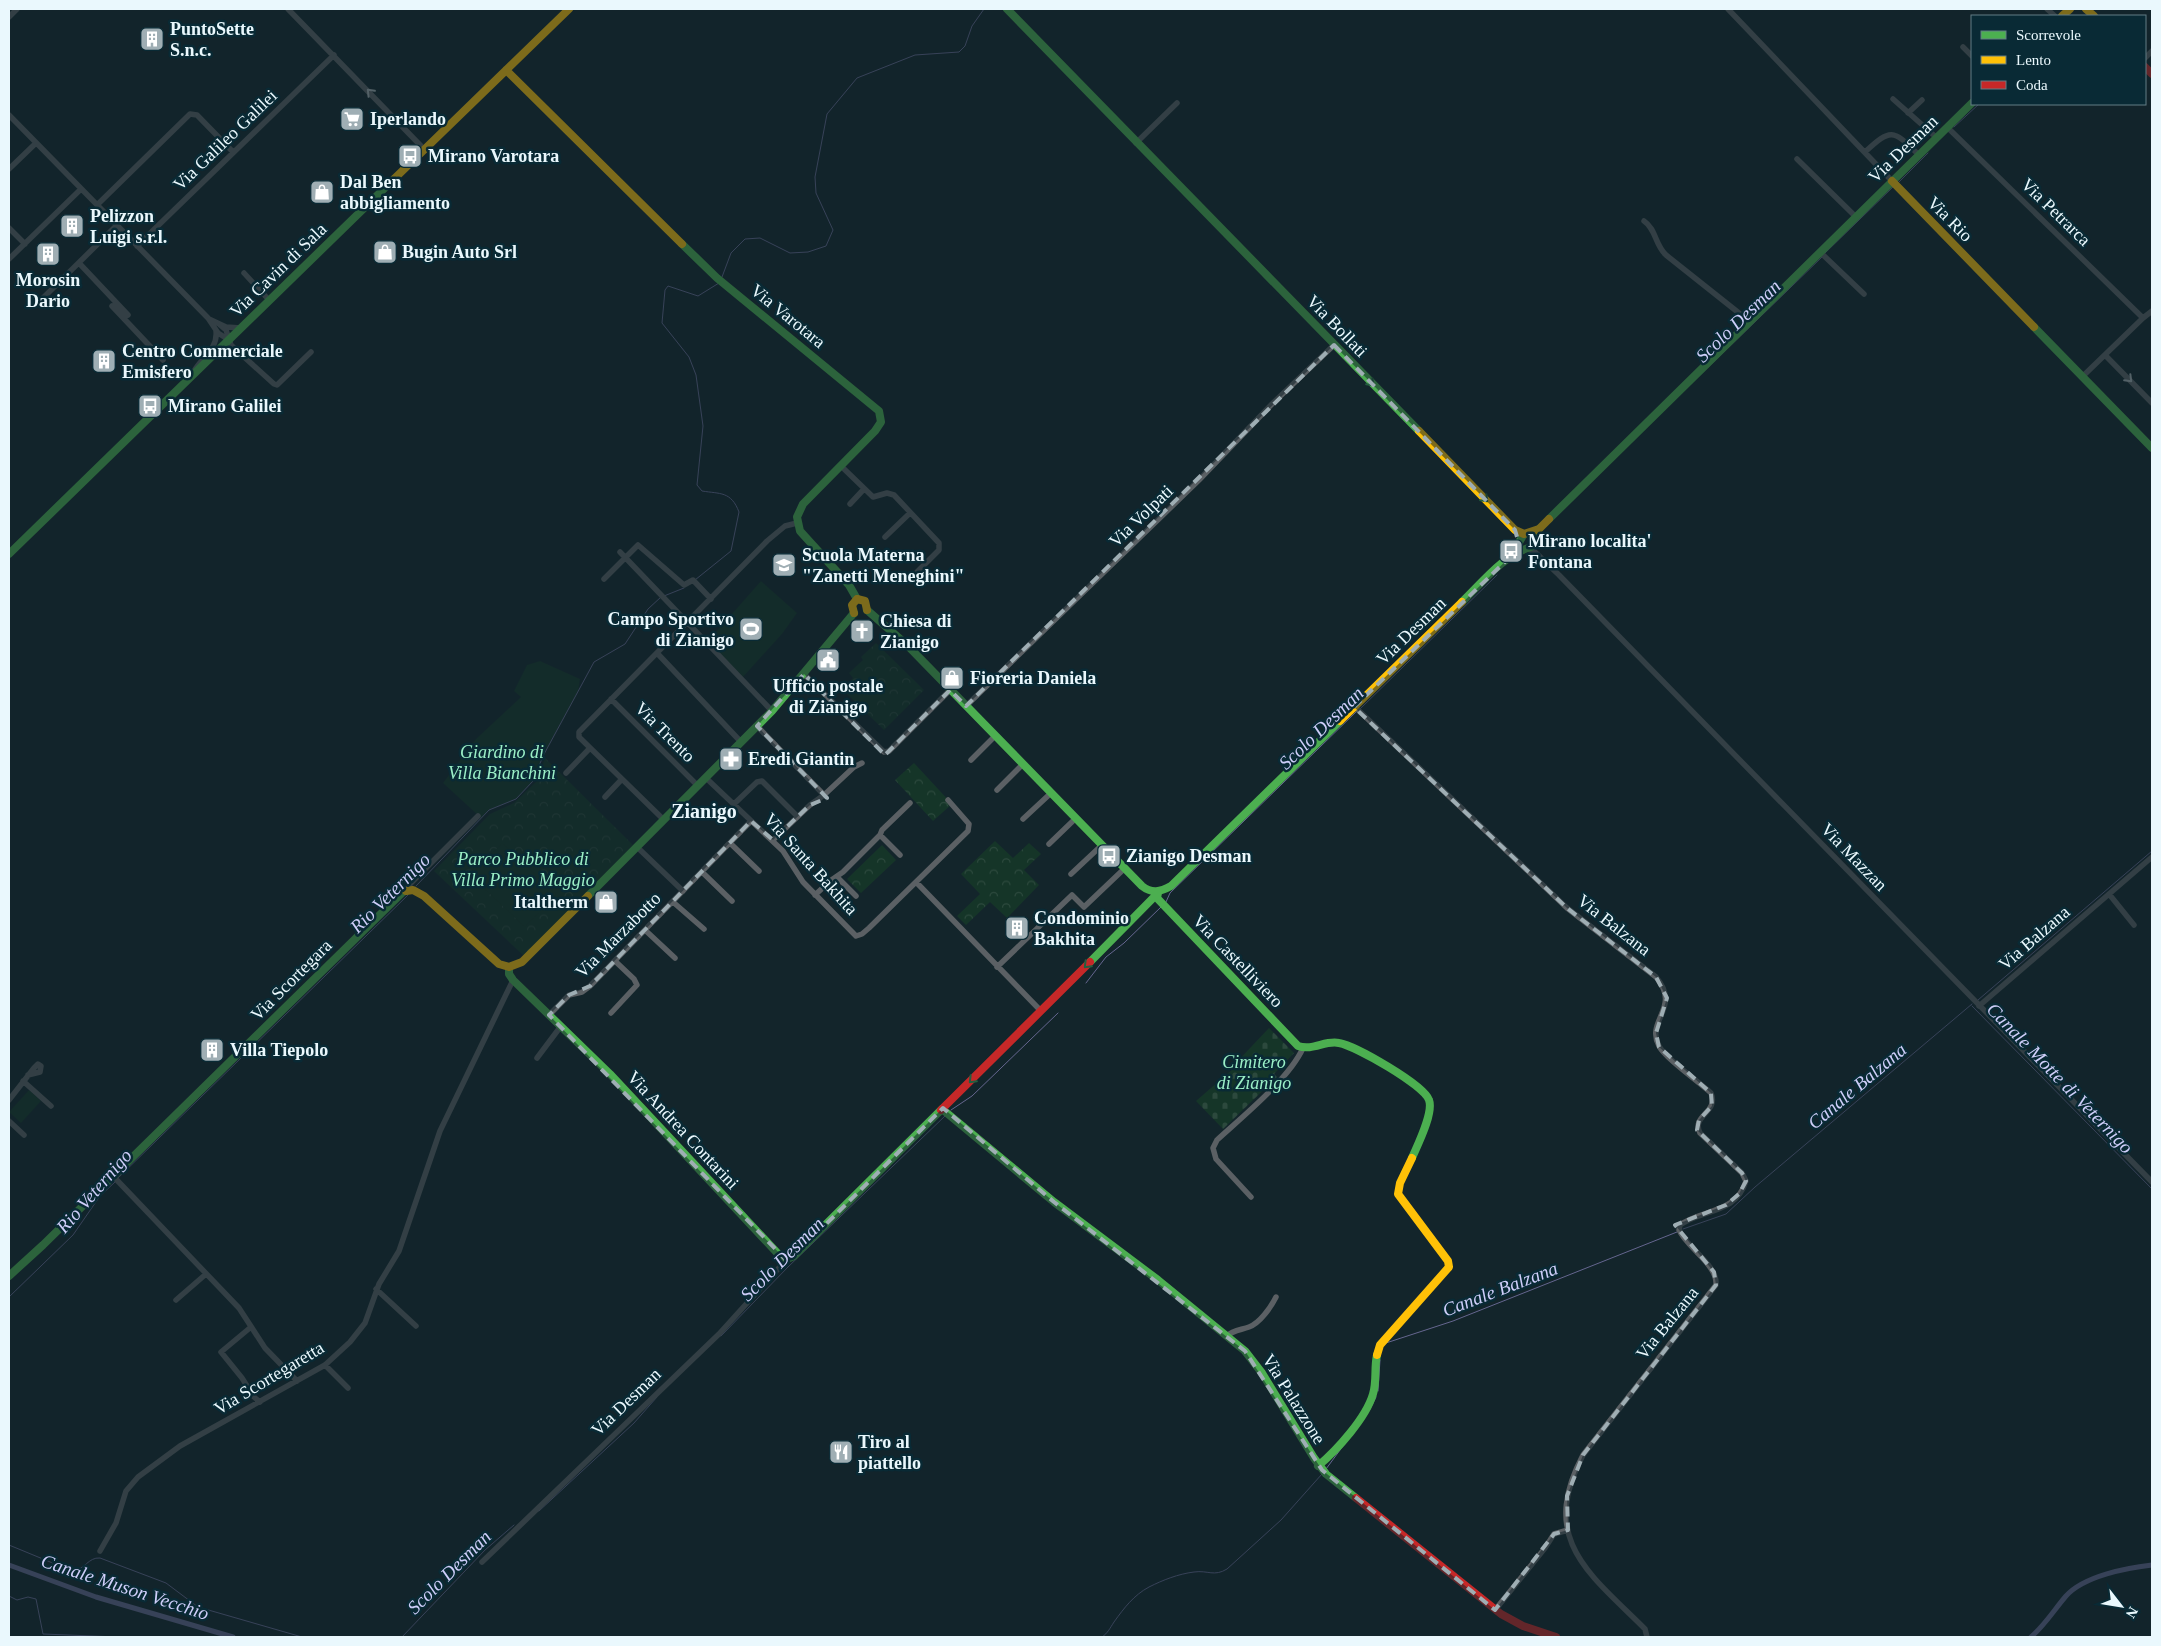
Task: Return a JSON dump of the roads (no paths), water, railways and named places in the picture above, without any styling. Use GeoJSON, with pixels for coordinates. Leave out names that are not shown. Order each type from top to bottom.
{"type":"FeatureCollection","features":[{"type":"Feature","properties":{"kind":"street"},"geometry":{"type":"LineString","coordinates":[[9,17],[17,9]]}},
{"type":"Feature","properties":{"kind":"street"},"geometry":{"type":"LineString","coordinates":[[288,9],[421,146]]}},
{"type":"Feature","properties":{"kind":"street","name":"Via Cavin di Sala"},"geometry":{"type":"LineString","coordinates":[[9,554],[569,9]]}},
{"type":"Feature","properties":{"kind":"street","name":"Via Bollati"},"geometry":{"type":"LineString","coordinates":[[1007,9],[1527,543]]}},
{"type":"Feature","properties":{"kind":"street","name":"Via Rio"},"geometry":{"type":"LineString","coordinates":[[1728,9],[1866,152],[1894,184],[2152,448]]}},
{"type":"Feature","properties":{"kind":"street"},"geometry":{"type":"LineString","coordinates":[[1963,48],[1971,55]]}},
{"type":"Feature","properties":{"kind":"street","name":"Via Galileo Galilei"},"geometry":{"type":"LineString","coordinates":[[137,246],[334,55]]}},
{"type":"Feature","properties":{"kind":"street","name":"Via Varotara"},"geometry":{"type":"LineString","coordinates":[[506,70],[720,280],[879,411],[881,419],[879,426],[798,510],[796,523]]}},
{"type":"Feature","properties":{"kind":"street"},"geometry":{"type":"LineString","coordinates":[[1893,99],[1936,138]]}},
{"type":"Feature","properties":{"kind":"street"},"geometry":{"type":"LineString","coordinates":[[1908,113],[1922,100]]}},
{"type":"Feature","properties":{"kind":"street"},"geometry":{"type":"LineString","coordinates":[[1136,143],[1177,103]]}},
{"type":"Feature","properties":{"kind":"street","name":"Via Desman"},"geometry":{"type":"LineString","coordinates":[[482,1562],[719,1334],[784,1258],[794,1256],[946,1111],[1158,892],[1171,886],[1357,709],[1511,556],[1527,543],[1749,321],[1822,255],[1856,217],[1894,184],[1919,155],[1971,104]]}},
{"type":"Feature","properties":{"kind":"street"},"geometry":{"type":"LineString","coordinates":[[9,114],[208,318],[216,331],[229,340]]}},
{"type":"Feature","properties":{"kind":"street"},"geometry":{"type":"LineString","coordinates":[[98,205],[190,114],[197,115],[234,152]]}},
{"type":"Feature","properties":{"kind":"street","name":"Via Petrarca"},"geometry":{"type":"LineString","coordinates":[[1947,128],[2143,318]]}},
{"type":"Feature","properties":{"kind":"street"},"geometry":{"type":"LineString","coordinates":[[1866,152],[1888,134],[1897,136],[1919,155]]}},
{"type":"Feature","properties":{"kind":"street"},"geometry":{"type":"LineString","coordinates":[[9,169],[36,143]]}},
{"type":"Feature","properties":{"kind":"street"},"geometry":{"type":"LineString","coordinates":[[1797,159],[1856,217]]}},
{"type":"Feature","properties":{"kind":"street"},"geometry":{"type":"LineString","coordinates":[[9,259],[81,189]]}},
{"type":"Feature","properties":{"kind":"street"},"geometry":{"type":"LineString","coordinates":[[1644,221],[1651,227],[1659,248],[1666,255],[1749,321]]}},
{"type":"Feature","properties":{"kind":"street"},"geometry":{"type":"LineString","coordinates":[[42,299],[117,225]]}},
{"type":"Feature","properties":{"kind":"street"},"geometry":{"type":"LineString","coordinates":[[9,228],[25,244]]}},
{"type":"Feature","properties":{"kind":"street"},"geometry":{"type":"LineString","coordinates":[[1822,255],[1864,294]]}},
{"type":"Feature","properties":{"kind":"street"},"geometry":{"type":"LineString","coordinates":[[79,263],[128,315]]}},
{"type":"Feature","properties":{"kind":"street"},"geometry":{"type":"LineString","coordinates":[[244,273],[269,300]]}},
{"type":"Feature","properties":{"kind":"street"},"geometry":{"type":"LineString","coordinates":[[112,306],[164,360]]}},
{"type":"Feature","properties":{"kind":"street"},"geometry":{"type":"LineString","coordinates":[[2082,376],[2152,311]]}},
{"type":"Feature","properties":{"kind":"street"},"geometry":{"type":"LineString","coordinates":[[208,318],[226,330],[231,345],[270,382],[277,385],[311,352]]}},
{"type":"Feature","properties":{"kind":"street"},"geometry":{"type":"LineString","coordinates":[[220,325],[241,328]]}},
{"type":"Feature","properties":{"kind":"street"},"geometry":{"type":"LineString","coordinates":[[192,376],[199,362],[215,346],[216,331]]}},
{"type":"Feature","properties":{"kind":"street","name":"Via Volpati"},"geometry":{"type":"LineString","coordinates":[[966,706],[1199,480],[1272,404],[1336,347]]}},
{"type":"Feature","properties":{"kind":"street"},"geometry":{"type":"LineString","coordinates":[[2105,355],[2152,403]]}},
{"type":"Feature","properties":{"kind":"street"},"geometry":{"type":"LineString","coordinates":[[841,466],[873,496],[890,493],[939,543],[939,550],[916,572]]}},
{"type":"Feature","properties":{"kind":"street"},"geometry":{"type":"LineString","coordinates":[[850,504],[864,489]]}},
{"type":"Feature","properties":{"kind":"street"},"geometry":{"type":"LineString","coordinates":[[885,537],[910,513]]}},
{"type":"Feature","properties":{"kind":"street"},"geometry":{"type":"LineString","coordinates":[[664,820],[579,737],[579,732],[780,529],[796,523],[804,537],[849,585],[857,599],[865,601],[867,610],[900,639],[1146,889],[1158,892]]}},
{"type":"Feature","properties":{"kind":"street","name":"Via Mazzan"},"geometry":{"type":"LineString","coordinates":[[1527,543],[2152,1182]]}},
{"type":"Feature","properties":{"kind":"street"},"geometry":{"type":"LineString","coordinates":[[604,579],[638,545],[684,585],[694,581],[711,599]]}},
{"type":"Feature","properties":{"kind":"street"},"geometry":{"type":"LineString","coordinates":[[620,552],[772,711]]}},
{"type":"Feature","properties":{"kind":"street"},"geometry":{"type":"LineString","coordinates":[[854,613],[852,605],[857,599]]}},
{"type":"Feature","properties":{"kind":"street"},"geometry":{"type":"LineString","coordinates":[[854,613],[861,614],[867,610]]}},
{"type":"Feature","properties":{"kind":"street"},"geometry":{"type":"LineString","coordinates":[[411,890],[428,898],[496,962],[509,967],[522,962],[772,711],[854,613]]}},
{"type":"Feature","properties":{"kind":"street"},"geometry":{"type":"LineString","coordinates":[[657,653],[741,742]]}},
{"type":"Feature","properties":{"kind":"street"},"geometry":{"type":"LineString","coordinates":[[804,674],[884,752],[890,751],[950,690]]}},
{"type":"Feature","properties":{"kind":"street","name":"Via Trento"},"geometry":{"type":"LineString","coordinates":[[612,700],[698,786]]}},
{"type":"Feature","properties":{"kind":"street","name":"Via Balzana"},"geometry":{"type":"LineString","coordinates":[[1357,709],[1403,750],[1518,864],[1567,908],[1656,977],[1665,988],[1667,998],[1656,1033],[1659,1047],[1711,1092],[1714,1100],[1712,1106],[1699,1120],[1697,1128],[1742,1173],[1746,1181],[1739,1194],[1730,1202],[1712,1213],[1683,1223],[1680,1232],[1714,1272],[1716,1285],[1583,1456],[1571,1477],[1566,1515],[1570,1542],[1581,1563],[1596,1582],[1645,1629],[1647,1637]]}},
{"type":"Feature","properties":{"kind":"street"},"geometry":{"type":"LineString","coordinates":[[757,726],[824,795]]}},
{"type":"Feature","properties":{"kind":"street"},"geometry":{"type":"LineString","coordinates":[[971,760],[995,736]]}},
{"type":"Feature","properties":{"kind":"street"},"geometry":{"type":"LineString","coordinates":[[566,773],[590,748]]}},
{"type":"Feature","properties":{"kind":"street"},"geometry":{"type":"LineString","coordinates":[[772,840],[854,767],[862,763]]}},
{"type":"Feature","properties":{"kind":"street"},"geometry":{"type":"LineString","coordinates":[[997,790],[1022,764]]}},
{"type":"Feature","properties":{"kind":"street","name":"Via Santa Bakhita"},"geometry":{"type":"LineString","coordinates":[[706,778],[785,853],[800,877],[815,895],[856,936],[862,934],[966,834],[970,828],[967,821],[948,800]]}},
{"type":"Feature","properties":{"kind":"street"},"geometry":{"type":"LineString","coordinates":[[606,797],[622,779]]}},
{"type":"Feature","properties":{"kind":"street"},"geometry":{"type":"LineString","coordinates":[[734,804],[757,782],[762,781],[797,816]]}},
{"type":"Feature","properties":{"kind":"street"},"geometry":{"type":"LineString","coordinates":[[1023,819],[1051,793]]}},
{"type":"Feature","properties":{"kind":"street"},"geometry":{"type":"LineString","coordinates":[[815,895],[837,877],[910,804]]}},
{"type":"Feature","properties":{"kind":"street","name":"Via Scortegara"},"geometry":{"type":"LineString","coordinates":[[9,1276],[388,905],[411,890],[410,883],[478,816]]}},
{"type":"Feature","properties":{"kind":"street"},"geometry":{"type":"LineString","coordinates":[[1049,844],[1076,818]]}},
{"type":"Feature","properties":{"kind":"street","name":"Via Marzabotto"},"geometry":{"type":"LineString","coordinates":[[549,1015],[569,995],[582,992],[590,986],[751,821]]}},
{"type":"Feature","properties":{"kind":"street"},"geometry":{"type":"LineString","coordinates":[[880,835],[900,855]]}},
{"type":"Feature","properties":{"kind":"street"},"geometry":{"type":"LineString","coordinates":[[730,843],[759,871]]}},
{"type":"Feature","properties":{"kind":"street"},"geometry":{"type":"LineString","coordinates":[[1071,874],[1102,845]]}},
{"type":"Feature","properties":{"kind":"street","name":"Via Marzabotto"},"geometry":{"type":"LineString","coordinates":[[637,847],[683,891]]}},
{"type":"Feature","properties":{"kind":"street","name":"Via Balzana"},"geometry":{"type":"LineString","coordinates":[[1979,1006],[2152,858]]}},
{"type":"Feature","properties":{"kind":"street"},"geometry":{"type":"LineString","coordinates":[[997,967],[1072,896],[1084,907],[1125,868]]}},
{"type":"Feature","properties":{"kind":"street"},"geometry":{"type":"LineString","coordinates":[[702,872],[732,901]]}},
{"type":"Feature","properties":{"kind":"street"},"geometry":{"type":"LineString","coordinates":[[837,877],[856,896]]}},
{"type":"Feature","properties":{"kind":"street"},"geometry":{"type":"LineString","coordinates":[[916,882],[1041,1011]]}},
{"type":"Feature","properties":{"kind":"street","name":"Via Castelliviero"},"geometry":{"type":"LineString","coordinates":[[1158,892],[1157,898],[1303,1048]]}},
{"type":"Feature","properties":{"kind":"street"},"geometry":{"type":"LineString","coordinates":[[2109,894],[2134,925]]}},
{"type":"Feature","properties":{"kind":"street"},"geometry":{"type":"LineString","coordinates":[[673,902],[704,929]]}},
{"type":"Feature","properties":{"kind":"street"},"geometry":{"type":"LineString","coordinates":[[645,930],[675,958]]}},
{"type":"Feature","properties":{"kind":"street"},"geometry":{"type":"LineString","coordinates":[[611,1013],[637,985],[634,979],[615,961]]}},
{"type":"Feature","properties":{"kind":"street","name":"Via Andrea Contarini"},"geometry":{"type":"LineString","coordinates":[[509,967],[509,974],[513,980],[610,1074],[784,1258]]}},
{"type":"Feature","properties":{"kind":"street","name":"Via Scortegaretta"},"geometry":{"type":"LineString","coordinates":[[100,1551],[116,1523],[123,1497],[133,1482],[170,1453],[325,1365],[350,1342],[364,1323],[376,1289],[399,1250],[442,1125],[513,980]]}},
{"type":"Feature","properties":{"kind":"street"},"geometry":{"type":"LineString","coordinates":[[537,1058],[561,1026]]}},
{"type":"Feature","properties":{"kind":"street"},"geometry":{"type":"LineString","coordinates":[[1251,1197],[1216,1159],[1213,1148],[1217,1140],[1263,1098],[1297,1060],[1303,1048],[1310,1048],[1332,1040],[1342,1042],[1409,1080],[1428,1094],[1430,1102],[1429,1112],[1405,1175],[1397,1190],[1449,1264],[1446,1271],[1380,1346],[1377,1353],[1373,1396],[1369,1405],[1330,1456],[1322,1470]]}},
{"type":"Feature","properties":{"kind":"street"},"geometry":{"type":"LineString","coordinates":[[9,1100],[28,1076]]}},
{"type":"Feature","properties":{"kind":"street"},"geometry":{"type":"LineString","coordinates":[[23,1081],[51,1106]]}},
{"type":"Feature","properties":{"kind":"street","name":"Via Palazzone"},"geometry":{"type":"LineString","coordinates":[[946,1111],[1054,1202],[1158,1280],[1245,1351],[1262,1373],[1322,1470],[1495,1610],[1523,1626],[1556,1637]]}},
{"type":"Feature","properties":{"kind":"street"},"geometry":{"type":"LineString","coordinates":[[9,1121],[24,1135]]}},
{"type":"Feature","properties":{"kind":"street"},"geometry":{"type":"LineString","coordinates":[[113,1176],[238,1308],[265,1348],[297,1381]]}},
{"type":"Feature","properties":{"kind":"street"},"geometry":{"type":"LineString","coordinates":[[176,1300],[206,1274]]}},
{"type":"Feature","properties":{"kind":"street"},"geometry":{"type":"LineString","coordinates":[[376,1289],[416,1326]]}},
{"type":"Feature","properties":{"kind":"street"},"geometry":{"type":"LineString","coordinates":[[1227,1336],[1230,1333],[1252,1326],[1269,1308],[1276,1297]]}},
{"type":"Feature","properties":{"kind":"street"},"geometry":{"type":"LineString","coordinates":[[251,1328],[221,1352],[242,1378],[254,1397],[260,1402]]}},
{"type":"Feature","properties":{"kind":"street"},"geometry":{"type":"LineString","coordinates":[[325,1365],[348,1388]]}},
{"type":"Feature","properties":{"kind":"street"},"geometry":{"type":"LineString","coordinates":[[1495,1610],[1554,1534],[1568,1530]]}},
{"type":"Feature","properties":{"kind":"waterway","name":"Rio Veternigo"},"geometry":{"type":"LineString","coordinates":[[722,277],[731,253],[745,239],[760,238],[790,253],[808,252],[826,246],[833,230],[816,193],[815,177],[827,114],[857,78],[915,55],[959,52],[965,46],[972,26],[984,9]]}},
{"type":"Feature","properties":{"kind":"waterway","name":"Scolo Desman"},"geometry":{"type":"LineString","coordinates":[[1954,127],[1978,105]]}},
{"type":"Feature","properties":{"kind":"waterway","name":"Scolo Desman"},"geometry":{"type":"LineString","coordinates":[[1898,183],[1928,153]]}},
{"type":"Feature","properties":{"kind":"waterway","name":"Scolo Desman"},"geometry":{"type":"LineString","coordinates":[[1824,254],[1893,187]]}},
{"type":"Feature","properties":{"kind":"waterway","name":"Scolo Desman"},"geometry":{"type":"LineString","coordinates":[[1697,378],[1822,257]]}},
{"type":"Feature","properties":{"kind":"waterway","name":"Rio Veternigo"},"geometry":{"type":"LineString","coordinates":[[695,580],[731,551],[739,512],[729,497],[720,493],[702,491],[697,485],[703,426],[696,375],[689,357],[662,323],[665,290],[668,286],[698,296],[719,283]]}},
{"type":"Feature","properties":{"kind":"waterway","name":"Scolo Desman"},"geometry":{"type":"LineString","coordinates":[[1360,709],[1497,575]]}},
{"type":"Feature","properties":{"kind":"waterway","name":"Rio Veternigo"},"geometry":{"type":"LineString","coordinates":[[664,596],[684,588]]}},
{"type":"Feature","properties":{"kind":"waterway","name":"Rio Veternigo"},"geometry":{"type":"LineString","coordinates":[[416,886],[489,810],[516,799],[533,781],[543,756],[594,662],[625,644],[648,609],[661,597]]}},
{"type":"Feature","properties":{"kind":"waterway","name":"Scolo Desman"},"geometry":{"type":"LineString","coordinates":[[1166,902],[1170,893],[1357,711]]}},
{"type":"Feature","properties":{"kind":"waterway","name":"Canale Balzana"},"geometry":{"type":"LineString","coordinates":[[1978,1000],[2152,851]]}},
{"type":"Feature","properties":{"kind":"waterway","name":"Rio Veternigo"},"geometry":{"type":"LineString","coordinates":[[117,1179],[408,895]]}},
{"type":"Feature","properties":{"kind":"waterway","name":"Scolo Desman"},"geometry":{"type":"LineString","coordinates":[[1086,983],[1106,957],[1124,943],[1161,907]]}},
{"type":"Feature","properties":{"kind":"waterway","name":"Canale Balzana"},"geometry":{"type":"LineString","coordinates":[[1683,1229],[1726,1214],[1755,1187],[1972,1004]]}},
{"type":"Feature","properties":{"kind":"waterway","name":"Canale Motte di Veternigo"},"geometry":{"type":"LineString","coordinates":[[1972,1006],[2152,1189]]}},
{"type":"Feature","properties":{"kind":"waterway","name":"Scolo Desman"},"geometry":{"type":"LineString","coordinates":[[951,1110],[972,1096],[1058,1013]]}},
{"type":"Feature","properties":{"kind":"waterway","name":"Scolo Desman"},"geometry":{"type":"LineString","coordinates":[[721,1336],[788,1267],[945,1116]]}},
{"type":"Feature","properties":{"kind":"waterway","name":"Rio Veternigo"},"geometry":{"type":"LineString","coordinates":[[9,1297],[73,1235],[100,1196],[115,1182]]}},
{"type":"Feature","properties":{"kind":"waterway","name":"Canale Balzana"},"geometry":{"type":"LineString","coordinates":[[1386,1343],[1453,1321],[1677,1232]]}},
{"type":"Feature","properties":{"kind":"waterway","name":"Canale Balzana"},"geometry":{"type":"LineString","coordinates":[[1378,1391],[1380,1360]]}},
{"type":"Feature","properties":{"kind":"waterway","name":"Scolo Desman"},"geometry":{"type":"LineString","coordinates":[[539,1511],[634,1423],[657,1397]]}},
{"type":"Feature","properties":{"kind":"waterway","name":"Canale Balzana"},"geometry":{"type":"LineString","coordinates":[[1369,1411],[1376,1397]]}},
{"type":"Feature","properties":{"kind":"waterway","name":"Canale Balzana"},"geometry":{"type":"LineString","coordinates":[[1326,1469],[1343,1446]]}},
{"type":"Feature","properties":{"kind":"waterway","name":"Canale Balzana"},"geometry":{"type":"LineString","coordinates":[[1102,1637],[1130,1602],[1149,1587],[1182,1574],[1194,1572],[1218,1573],[1227,1569],[1281,1520],[1322,1474]]}},
{"type":"Feature","properties":{"kind":"waterway","name":"Scolo Desman"},"geometry":{"type":"LineString","coordinates":[[402,1637],[485,1550],[514,1525]]}},
{"type":"Feature","properties":{"kind":"waterway","name":"Canale Balzana"},"geometry":{"type":"LineString","coordinates":[[9,1545],[72,1571],[80,1568],[92,1559],[100,1558],[166,1583],[198,1607],[302,1637]]}},
{"type":"Feature","properties":{"kind":"waterway","name":"Canale Muson Vecchio"},"geometry":{"type":"LineString","coordinates":[[9,1565],[96,1597],[233,1637]]}},
{"type":"Feature","properties":{"kind":"waterway","name":"Canale Muson Vecchio"},"geometry":{"type":"LineString","coordinates":[[2031,1637],[2066,1596],[2083,1583],[2106,1574],[2152,1565]]}},
{"type":"Feature","properties":{"kind":"waterway"},"geometry":{"type":"LineString","coordinates":[[9,1596],[17,1600],[28,1597],[36,1599],[43,1634],[118,1637]]}},
{"type":"Feature","properties":{"kind":"place","name":"PuntoSette S.n.c."},"geometry":{"type":"Point","coordinates":[152,39]}},
{"type":"Feature","properties":{"kind":"place","name":"Iperlando"},"geometry":{"type":"Point","coordinates":[352,119]}},
{"type":"Feature","properties":{"kind":"place","name":"Mirano Varotara"},"geometry":{"type":"Point","coordinates":[410,156]}},
{"type":"Feature","properties":{"kind":"place","name":"Dal Ben abbigliamento"},"geometry":{"type":"Point","coordinates":[322,192]}},
{"type":"Feature","properties":{"kind":"place","name":"Pelizzon Luigi s.r.l."},"geometry":{"type":"Point","coordinates":[72,226]}},
{"type":"Feature","properties":{"kind":"place","name":"Bugin Auto Srl"},"geometry":{"type":"Point","coordinates":[385,252]}},
{"type":"Feature","properties":{"kind":"place","name":"Morosin Dario"},"geometry":{"type":"Point","coordinates":[48,254]}},
{"type":"Feature","properties":{"kind":"place","name":"Centro Commerciale Emisfero"},"geometry":{"type":"Point","coordinates":[104,361]}},
{"type":"Feature","properties":{"kind":"place","name":"Mirano Galilei"},"geometry":{"type":"Point","coordinates":[150,406]}},
{"type":"Feature","properties":{"kind":"place","name":"Mirano localita' Fontana"},"geometry":{"type":"Point","coordinates":[1511,551]}},
{"type":"Feature","properties":{"kind":"place","name":"Scuola Materna \"Zanetti Meneghini\""},"geometry":{"type":"Point","coordinates":[784,565]}},
{"type":"Feature","properties":{"kind":"place","name":"Campo Sportivo di Zianigo"},"geometry":{"type":"Point","coordinates":[751,629]}},
{"type":"Feature","properties":{"kind":"place","name":"Chiesa di Zianigo"},"geometry":{"type":"Point","coordinates":[862,631]}},
{"type":"Feature","properties":{"kind":"place","name":"Ufficio postale di Zianigo"},"geometry":{"type":"Point","coordinates":[828,660]}},
{"type":"Feature","properties":{"kind":"place","name":"Fioreria Daniela"},"geometry":{"type":"Point","coordinates":[952,678]}},
{"type":"Feature","properties":{"kind":"place","name":"Eredi Giantin"},"geometry":{"type":"Point","coordinates":[731,759]}},
{"type":"Feature","properties":{"kind":"place","name":"Zianigo Desman"},"geometry":{"type":"Point","coordinates":[1109,856]}},
{"type":"Feature","properties":{"kind":"place","name":"Italtherm"},"geometry":{"type":"Point","coordinates":[606,902]}},
{"type":"Feature","properties":{"kind":"place","name":"Condominio Bakhita"},"geometry":{"type":"Point","coordinates":[1017,928]}},
{"type":"Feature","properties":{"kind":"place","name":"Villa Tiepolo"},"geometry":{"type":"Point","coordinates":[212,1050]}},
{"type":"Feature","properties":{"kind":"place","name":"Tiro al piattello"},"geometry":{"type":"Point","coordinates":[841,1452]}},
{"type":"Feature","properties":{"kind":"district","name":"Zianigo"},"geometry":{"type":"Point","coordinates":[704,811]}},
{"type":"Feature","properties":{"kind":"park label","name":"Giardino di Villa Bianchini"},"geometry":{"type":"Point","coordinates":[502,762]}},
{"type":"Feature","properties":{"kind":"park label","name":"Parco Pubblico di Villa Primo Maggio"},"geometry":{"type":"Point","coordinates":[523,870]}},
{"type":"Feature","properties":{"kind":"park label","name":"Cimitero di Zianigo"},"geometry":{"type":"Point","coordinates":[1254,1072]}}]}
